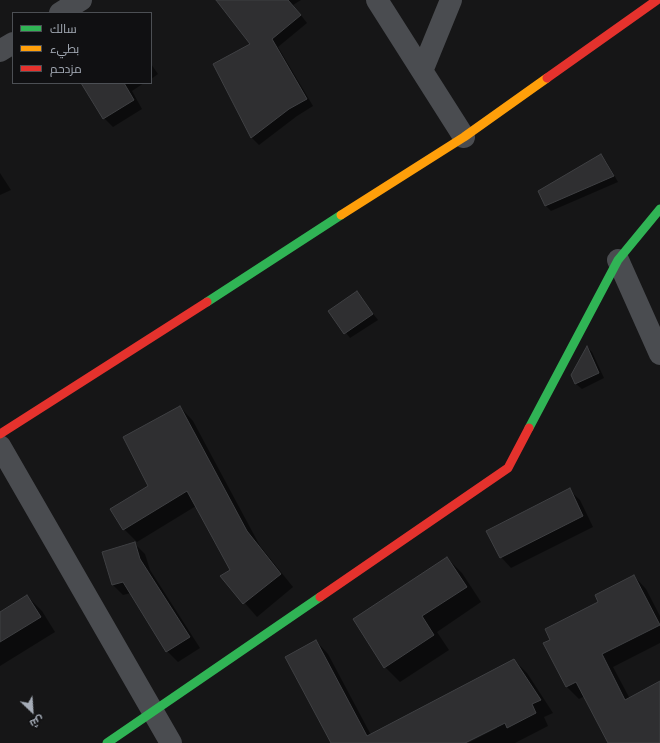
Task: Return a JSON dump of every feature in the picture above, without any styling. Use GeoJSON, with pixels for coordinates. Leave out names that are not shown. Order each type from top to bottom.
{"type":"FeatureCollection","features":[{"type":"Feature","properties":{"kind":"street"},"geometry":{"type":"LineString","coordinates":[[62,12],[81,0]]}},
{"type":"Feature","properties":{"kind":"street"},"geometry":{"type":"LineString","coordinates":[[377,0],[464,137]]}},
{"type":"Feature","properties":{"kind":"street"},"geometry":{"type":"LineString","coordinates":[[422,71],[451,0]]}},
{"type":"Feature","properties":{"kind":"street"},"geometry":{"type":"LineString","coordinates":[[0,434],[464,137],[657,0]]}},
{"type":"Feature","properties":{"kind":"street"},"geometry":{"type":"LineString","coordinates":[[0,51],[12,44]]}},
{"type":"Feature","properties":{"kind":"street"},"geometry":{"type":"LineString","coordinates":[[107,743],[508,468],[618,260],[660,209]]}},
{"type":"Feature","properties":{"kind":"street"},"geometry":{"type":"LineString","coordinates":[[618,260],[660,354]]}},
{"type":"Feature","properties":{"kind":"street"},"geometry":{"type":"LineString","coordinates":[[0,446],[171,743]]}},
{"type":"Feature","properties":{"kind":"building"},"geometry":{"type":"Polygon","coordinates":[[[216,0],[288,0],[301,15],[272,39],[307,99],[289,109],[251,138],[213,64],[250,44],[216,0]]]}},
{"type":"Feature","properties":{"kind":"building"},"geometry":{"type":"Polygon","coordinates":[[[82,84],[125,84],[134,100],[103,119],[82,84]]]}},
{"type":"Feature","properties":{"kind":"building"},"geometry":{"type":"Polygon","coordinates":[[[601,154],[614,176],[545,206],[538,191],[601,154]]]}},
{"type":"Feature","properties":{"kind":"building"},"geometry":{"type":"Polygon","coordinates":[[[357,291],[373,314],[344,334],[328,311],[357,291]]]}},
{"type":"Feature","properties":{"kind":"building"},"geometry":{"type":"Polygon","coordinates":[[[587,346],[599,373],[575,384],[571,375],[587,346]]]}},
{"type":"Feature","properties":{"kind":"building"},"geometry":{"type":"Polygon","coordinates":[[[180,406],[247,531],[281,574],[243,604],[220,576],[230,570],[187,491],[123,530],[110,509],[148,486],[123,437],[180,406]]]}},
{"type":"Feature","properties":{"kind":"building"},"geometry":{"type":"Polygon","coordinates":[[[570,488],[583,516],[500,558],[486,531],[570,488]]]}},
{"type":"Feature","properties":{"kind":"building"},"geometry":{"type":"Polygon","coordinates":[[[135,542],[140,559],[190,637],[166,652],[123,582],[112,585],[102,552],[135,542]]]}},
{"type":"Feature","properties":{"kind":"building"},"geometry":{"type":"Polygon","coordinates":[[[447,557],[467,587],[422,616],[434,635],[384,668],[353,619],[447,557]]]}},
{"type":"Feature","properties":{"kind":"building"},"geometry":{"type":"Polygon","coordinates":[[[634,575],[660,625],[602,654],[625,700],[660,681],[660,743],[608,743],[576,682],[566,687],[543,643],[550,640],[545,629],[598,602],[595,595],[634,575]]]}},
{"type":"Feature","properties":{"kind":"building"},"geometry":{"type":"Polygon","coordinates":[[[27,595],[41,617],[0,642],[0,612],[27,595]]]}},
{"type":"Feature","properties":{"kind":"building"},"geometry":{"type":"Polygon","coordinates":[[[316,640],[367,736],[514,659],[541,700],[532,704],[536,713],[507,728],[505,723],[465,743],[331,743],[285,657],[316,640]]]}},
{"type":"Feature","properties":{"kind":"traffic: fast"},"geometry":{"type":"LineString","coordinates":[[529,428],[618,260],[660,209]]}},
{"type":"Feature","properties":{"kind":"traffic: fast"},"geometry":{"type":"LineString","coordinates":[[207,302],[341,215]]}},
{"type":"Feature","properties":{"kind":"traffic: fast"},"geometry":{"type":"LineString","coordinates":[[107,743],[320,597]]}},
{"type":"Feature","properties":{"kind":"traffic: slow"},"geometry":{"type":"LineString","coordinates":[[341,215],[464,137],[547,78]]}},
{"type":"Feature","properties":{"kind":"traffic: jam"},"geometry":{"type":"LineString","coordinates":[[547,78],[657,0]]}},
{"type":"Feature","properties":{"kind":"traffic: jam"},"geometry":{"type":"LineString","coordinates":[[0,434],[207,302]]}},
{"type":"Feature","properties":{"kind":"traffic: jam"},"geometry":{"type":"LineString","coordinates":[[320,597],[508,468],[529,428]]}}]}
